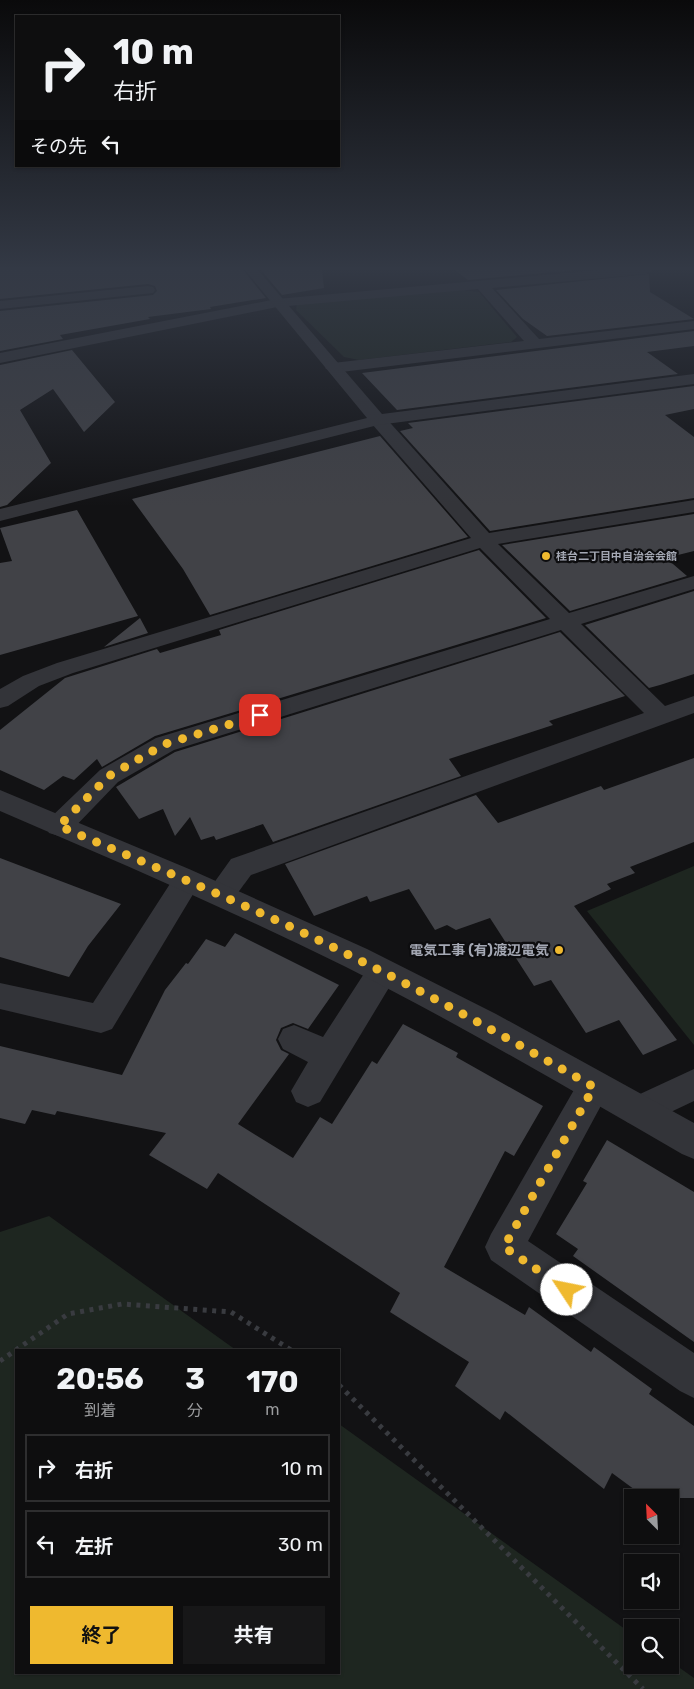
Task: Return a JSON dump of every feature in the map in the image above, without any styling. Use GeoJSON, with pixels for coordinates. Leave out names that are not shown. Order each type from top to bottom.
{"type":"FeatureCollection","features":[{"type":"Feature","properties":{"kind":"street"},"geometry":{"type":"LineString","coordinates":[[0,358],[40,349]]}},
{"type":"Feature","properties":{"kind":"street"},"geometry":{"type":"LineString","coordinates":[[316,349],[489,546],[660,715]]}},
{"type":"Feature","properties":{"kind":"street"},"geometry":{"type":"LineString","coordinates":[[333,368],[494,349]]}},
{"type":"Feature","properties":{"kind":"street"},"geometry":{"type":"LineString","coordinates":[[0,515],[378,420],[694,379]]}},
{"type":"Feature","properties":{"kind":"street"},"geometry":{"type":"LineString","coordinates":[[0,700],[31,681],[66,668],[485,540],[694,506]]}},
{"type":"Feature","properties":{"kind":"street"},"geometry":{"type":"LineString","coordinates":[[59,826],[109,776],[165,744],[694,582]]}},
{"type":"Feature","properties":{"kind":"street"},"geometry":{"type":"LineString","coordinates":[[220,894],[241,867],[694,704]]}},
{"type":"Feature","properties":{"kind":"street"},"geometry":{"type":"LineString","coordinates":[[0,800],[220,894],[382,972],[466,1015],[694,1142]]}},
{"type":"Feature","properties":{"kind":"street"},"geometry":{"type":"LineString","coordinates":[[0,996],[102,1019],[187,880]]}},
{"type":"Feature","properties":{"kind":"street"},"geometry":{"type":"LineString","coordinates":[[308,1091],[382,972]]}},
{"type":"Feature","properties":{"kind":"street"},"geometry":{"type":"LineString","coordinates":[[294,1039],[329,1056]]}},
{"type":"Feature","properties":{"kind":"street"},"geometry":{"type":"LineString","coordinates":[[639,1110],[694,1084]]}},
{"type":"Feature","properties":{"kind":"street"},"geometry":{"type":"LineString","coordinates":[[594,1087],[504,1247],[694,1377]]}},
{"type":"Feature","properties":{"kind":"path"},"geometry":{"type":"LineString","coordinates":[[17,1349],[68,1314],[122,1304],[230,1312],[289,1349]]}},
{"type":"Feature","properties":{"kind":"path"},"geometry":{"type":"LineString","coordinates":[[0,1361],[15,1351]]}},
{"type":"Feature","properties":{"kind":"path"},"geometry":{"type":"LineString","coordinates":[[340,1386],[643,1689]]}},
{"type":"Feature","properties":{"kind":"shaded area"},"geometry":{"type":"Polygon","coordinates":[[[336,349],[453,349],[359,360],[344,357],[336,349]]]}},
{"type":"Feature","properties":{"kind":"shaded area"},"geometry":{"type":"Polygon","coordinates":[[[694,866],[694,1045],[587,911],[694,866]]]}},
{"type":"Feature","properties":{"kind":"shaded area"},"geometry":{"type":"Polygon","coordinates":[[[49,1216],[235,1349],[15,1349],[15,1674],[340,1674],[340,1425],[624,1628],[624,1674],[679,1674],[679,1667],[694,1678],[694,1689],[0,1689],[0,1232],[49,1216]]]}},
{"type":"Feature","properties":{"kind":"building"},"geometry":{"type":"Polygon","coordinates":[[[553,349],[672,349],[647,352],[678,374],[397,410],[362,373],[553,349]]]}},
{"type":"Feature","properties":{"kind":"building"},"geometry":{"type":"Polygon","coordinates":[[[72,350],[115,402],[84,432],[53,389],[20,410],[51,463],[7,505],[0,507],[0,365],[72,350]]]}},
{"type":"Feature","properties":{"kind":"building"},"geometry":{"type":"Polygon","coordinates":[[[694,386],[694,409],[665,415],[694,437],[694,498],[490,531],[400,431],[413,428],[408,423],[694,386]]]}},
{"type":"Feature","properties":{"kind":"building"},"geometry":{"type":"Polygon","coordinates":[[[380,436],[468,537],[210,615],[183,569],[132,499],[380,436]]]}},
{"type":"Feature","properties":{"kind":"building"},"geometry":{"type":"Polygon","coordinates":[[[77,510],[138,616],[0,655],[0,563],[12,561],[0,528],[77,510]]]}},
{"type":"Feature","properties":{"kind":"building"},"geometry":{"type":"Polygon","coordinates":[[[694,514],[694,551],[666,558],[687,576],[570,611],[502,545],[694,514]]]}},
{"type":"Feature","properties":{"kind":"building"},"geometry":{"type":"Polygon","coordinates":[[[479,550],[546,618],[155,736],[102,767],[97,759],[74,780],[63,776],[44,790],[0,770],[0,730],[65,678],[157,649],[160,653],[221,635],[219,630],[479,550]]]}},
{"type":"Feature","properties":{"kind":"building"},"geometry":{"type":"Polygon","coordinates":[[[694,591],[694,674],[660,685],[649,688],[585,625],[694,591]]]}},
{"type":"Feature","properties":{"kind":"building"},"geometry":{"type":"Polygon","coordinates":[[[140,618],[148,633],[104,647],[140,618]]]}},
{"type":"Feature","properties":{"kind":"building"},"geometry":{"type":"Polygon","coordinates":[[[560,632],[625,696],[549,721],[553,725],[449,759],[461,776],[273,842],[263,824],[216,840],[214,836],[201,840],[190,817],[175,836],[163,809],[139,819],[116,787],[175,752],[560,632]]]}},
{"type":"Feature","properties":{"kind":"building"},"geometry":{"type":"Polygon","coordinates":[[[694,758],[694,842],[630,867],[635,873],[607,884],[611,889],[574,906],[677,1040],[643,1055],[619,1020],[586,1033],[551,980],[534,986],[490,918],[456,930],[447,925],[435,930],[409,889],[370,902],[367,896],[314,916],[285,864],[476,795],[498,823],[601,786],[604,790],[694,758]]]}},
{"type":"Feature","properties":{"kind":"building"},"geometry":{"type":"Polygon","coordinates":[[[0,858],[121,904],[88,946],[69,977],[0,957],[0,858]]]}},
{"type":"Feature","properties":{"kind":"building"},"geometry":{"type":"Polygon","coordinates":[[[235,933],[339,985],[308,1029],[293,1023],[281,1028],[276,1040],[281,1050],[289,1054],[238,1124],[293,1158],[320,1117],[332,1124],[372,1061],[377,1064],[403,1024],[458,1053],[456,1057],[543,1106],[514,1156],[505,1151],[444,1267],[525,1315],[529,1307],[591,1352],[594,1347],[652,1389],[649,1394],[694,1426],[694,1498],[679,1498],[679,1489],[634,1489],[612,1473],[604,1489],[505,1411],[500,1420],[455,1386],[469,1362],[390,1312],[400,1293],[218,1173],[207,1189],[149,1155],[166,1133],[57,1111],[55,1115],[32,1110],[25,1124],[0,1118],[0,1046],[122,1075],[165,990],[186,963],[188,964],[206,939],[225,947],[235,933]]]}},
{"type":"Feature","properties":{"kind":"building"},"geometry":{"type":"Polygon","coordinates":[[[607,1140],[694,1192],[694,1342],[573,1256],[578,1249],[556,1234],[587,1183],[583,1181],[607,1140]]]}},
{"type":"Feature","properties":{"kind":"place","name":"桂台二丁目中自治会会館"},"geometry":{"type":"Point","coordinates":[546,556]}},
{"type":"Feature","properties":{"kind":"place","name":"電気工事 (有)渡辺電気"},"geometry":{"type":"Point","coordinates":[559,950]}},
{"type":"Feature","properties":{"kind":"route"},"geometry":{"type":"LineString","coordinates":[[260,715],[165,744],[109,776],[59,826],[220,894],[358,959],[466,1015],[594,1087],[504,1247],[567,1290]]}}]}
